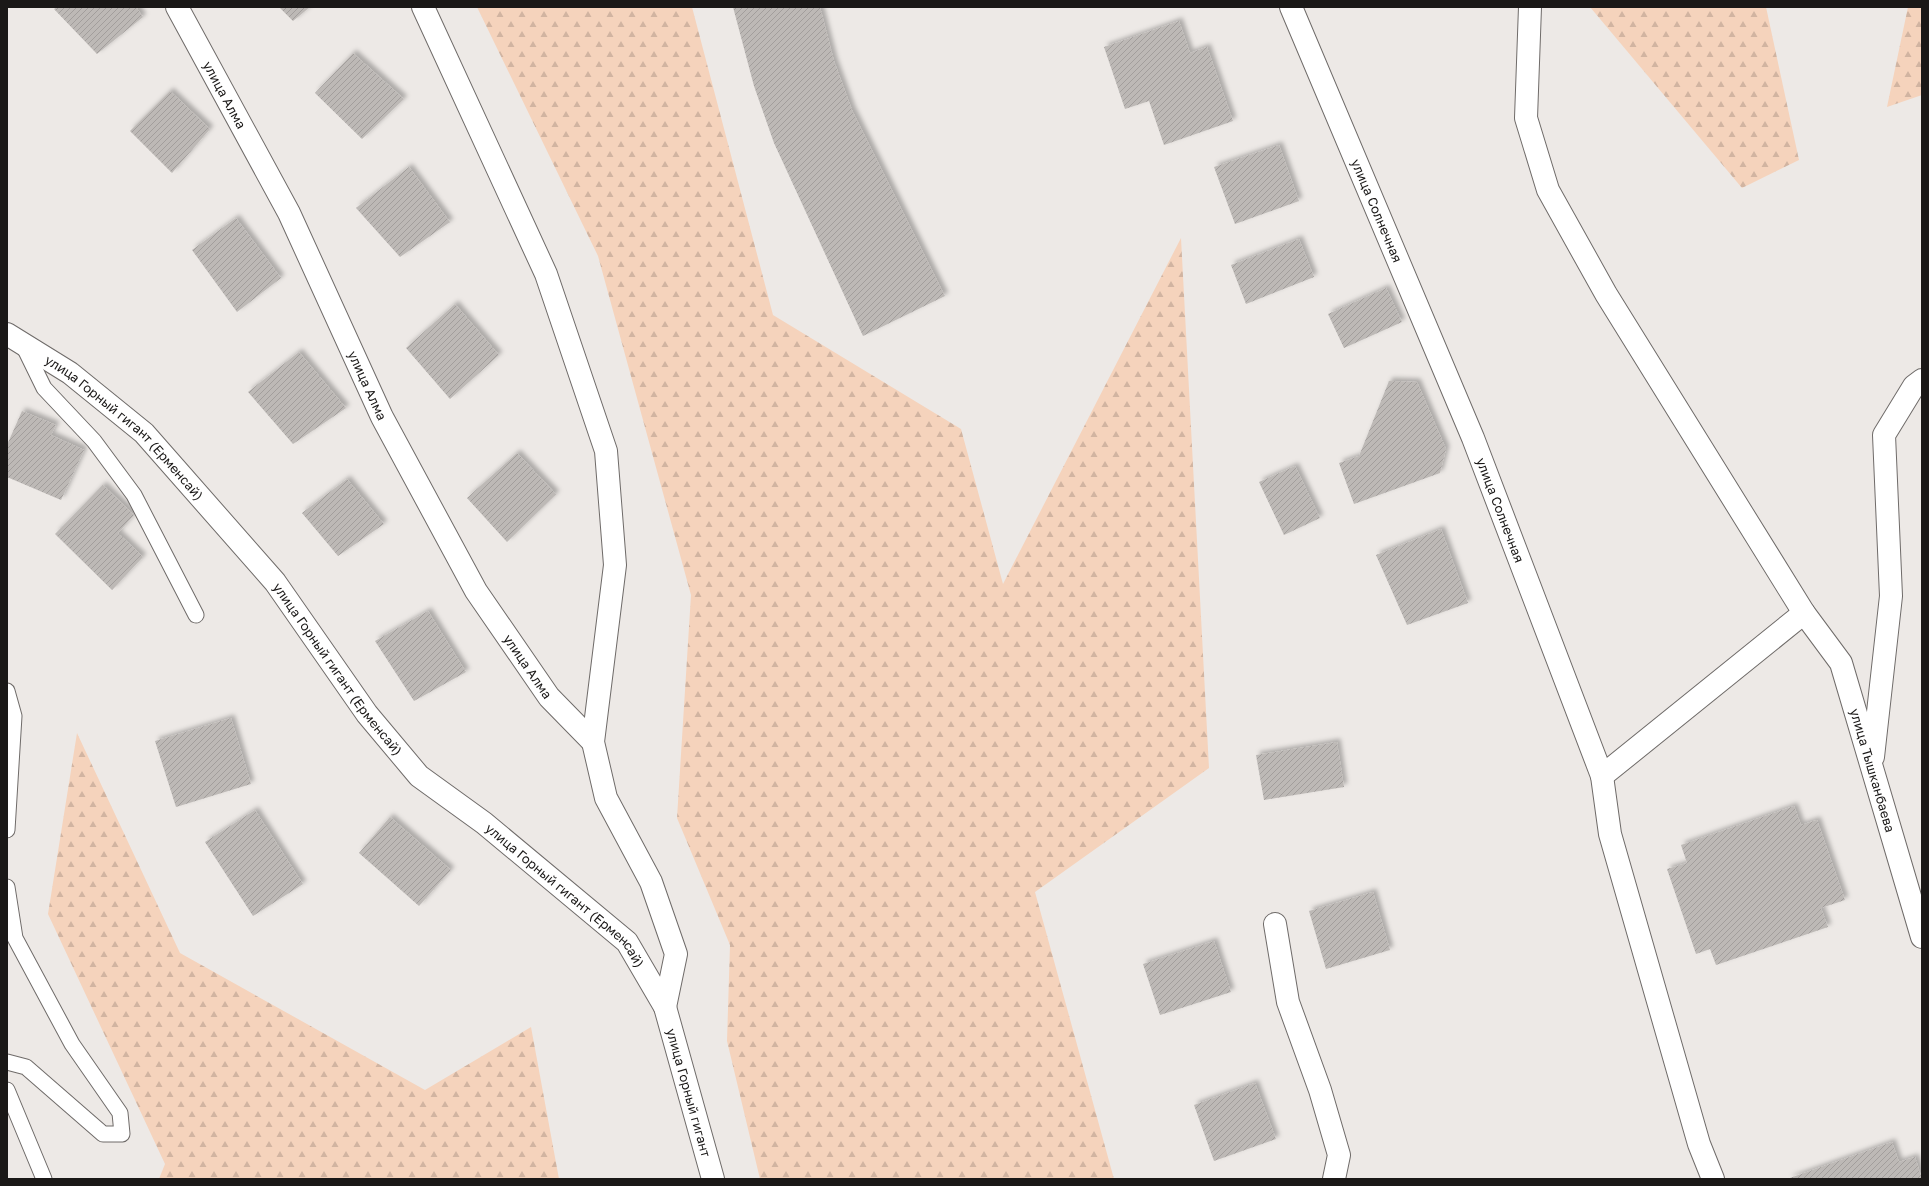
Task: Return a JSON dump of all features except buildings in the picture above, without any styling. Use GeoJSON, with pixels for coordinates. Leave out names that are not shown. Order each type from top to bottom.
{"type":"FeatureCollection","features":[{"type":"Feature","properties":{"kind":"street","name":"улица Алма"},"geometry":{"type":"LineString","coordinates":[[177,7],[289,213],[382,417],[476,591],[549,696],[593,742]]}},
{"type":"Feature","properties":{"kind":"street"},"geometry":{"type":"LineString","coordinates":[[423,7],[546,274],[606,451],[615,565],[593,742],[606,798],[651,882],[676,954],[665,1007]]}},
{"type":"Feature","properties":{"kind":"street","name":"улица Солнечная"},"geometry":{"type":"LineString","coordinates":[[1291,7],[1473,438],[1602,776],[1610,834],[1699,1144],[1713,1179]]}},
{"type":"Feature","properties":{"kind":"street","name":"улица Тышканбаева"},"geometry":{"type":"LineString","coordinates":[[1530,7],[1526,118],[1548,190],[1606,294],[1804,613],[1841,663],[1922,937]]}},
{"type":"Feature","properties":{"kind":"street","name":"улица Горный гигант (Ерменсай)"},"geometry":{"type":"LineString","coordinates":[[14,338],[70,373],[144,433],[275,582],[367,714],[419,776],[484,823],[627,942],[665,1007]]}},
{"type":"Feature","properties":{"kind":"street"},"geometry":{"type":"LineString","coordinates":[[1872,766],[1891,596],[1884,435],[1914,386],[1922,380]]}},
{"type":"Feature","properties":{"kind":"street"},"geometry":{"type":"LineString","coordinates":[[1602,776],[1804,613]]}},
{"type":"Feature","properties":{"kind":"street"},"geometry":{"type":"LineString","coordinates":[[1275,924],[1288,1002],[1320,1090],[1339,1156],[1334,1179]]}},
{"type":"Feature","properties":{"kind":"street","name":"улица Горный гигант"},"geometry":{"type":"LineString","coordinates":[[665,1007],[713,1179]]}},
{"type":"Feature","properties":{"kind":"lane"},"geometry":{"type":"LineString","coordinates":[[14,338],[44,388],[94,441],[134,495],[196,615]]}},
{"type":"Feature","properties":{"kind":"lane"},"geometry":{"type":"LineString","coordinates":[[7,690],[14,716],[7,830]]}},
{"type":"Feature","properties":{"kind":"lane"},"geometry":{"type":"LineString","coordinates":[[7,887],[15,938],[72,1044],[120,1112],[122,1134],[103,1134],[26,1067],[7,1062]]}},
{"type":"Feature","properties":{"kind":"lane"},"geometry":{"type":"LineString","coordinates":[[7,1090],[44,1179]]}},
{"type":"Feature","properties":{"kind":"green space"},"geometry":{"type":"Polygon","coordinates":[[[477,7],[692,7],[773,315],[961,429],[1003,584],[1181,238],[1209,768],[1035,892],[1114,1179],[760,1179],[727,1041],[730,945],[677,818],[691,595],[598,256],[477,7]]]}},
{"type":"Feature","properties":{"kind":"green space"},"geometry":{"type":"Polygon","coordinates":[[[1590,7],[1766,7],[1799,160],[1742,188],[1590,7]]]}},
{"type":"Feature","properties":{"kind":"green space"},"geometry":{"type":"Polygon","coordinates":[[[1908,7],[1922,7],[1922,95],[1887,107],[1908,7]]]}},
{"type":"Feature","properties":{"kind":"green space"},"geometry":{"type":"Polygon","coordinates":[[[77,733],[180,953],[425,1090],[531,1027],[559,1179],[159,1179],[165,1164],[48,914],[77,733]]]}}]}
